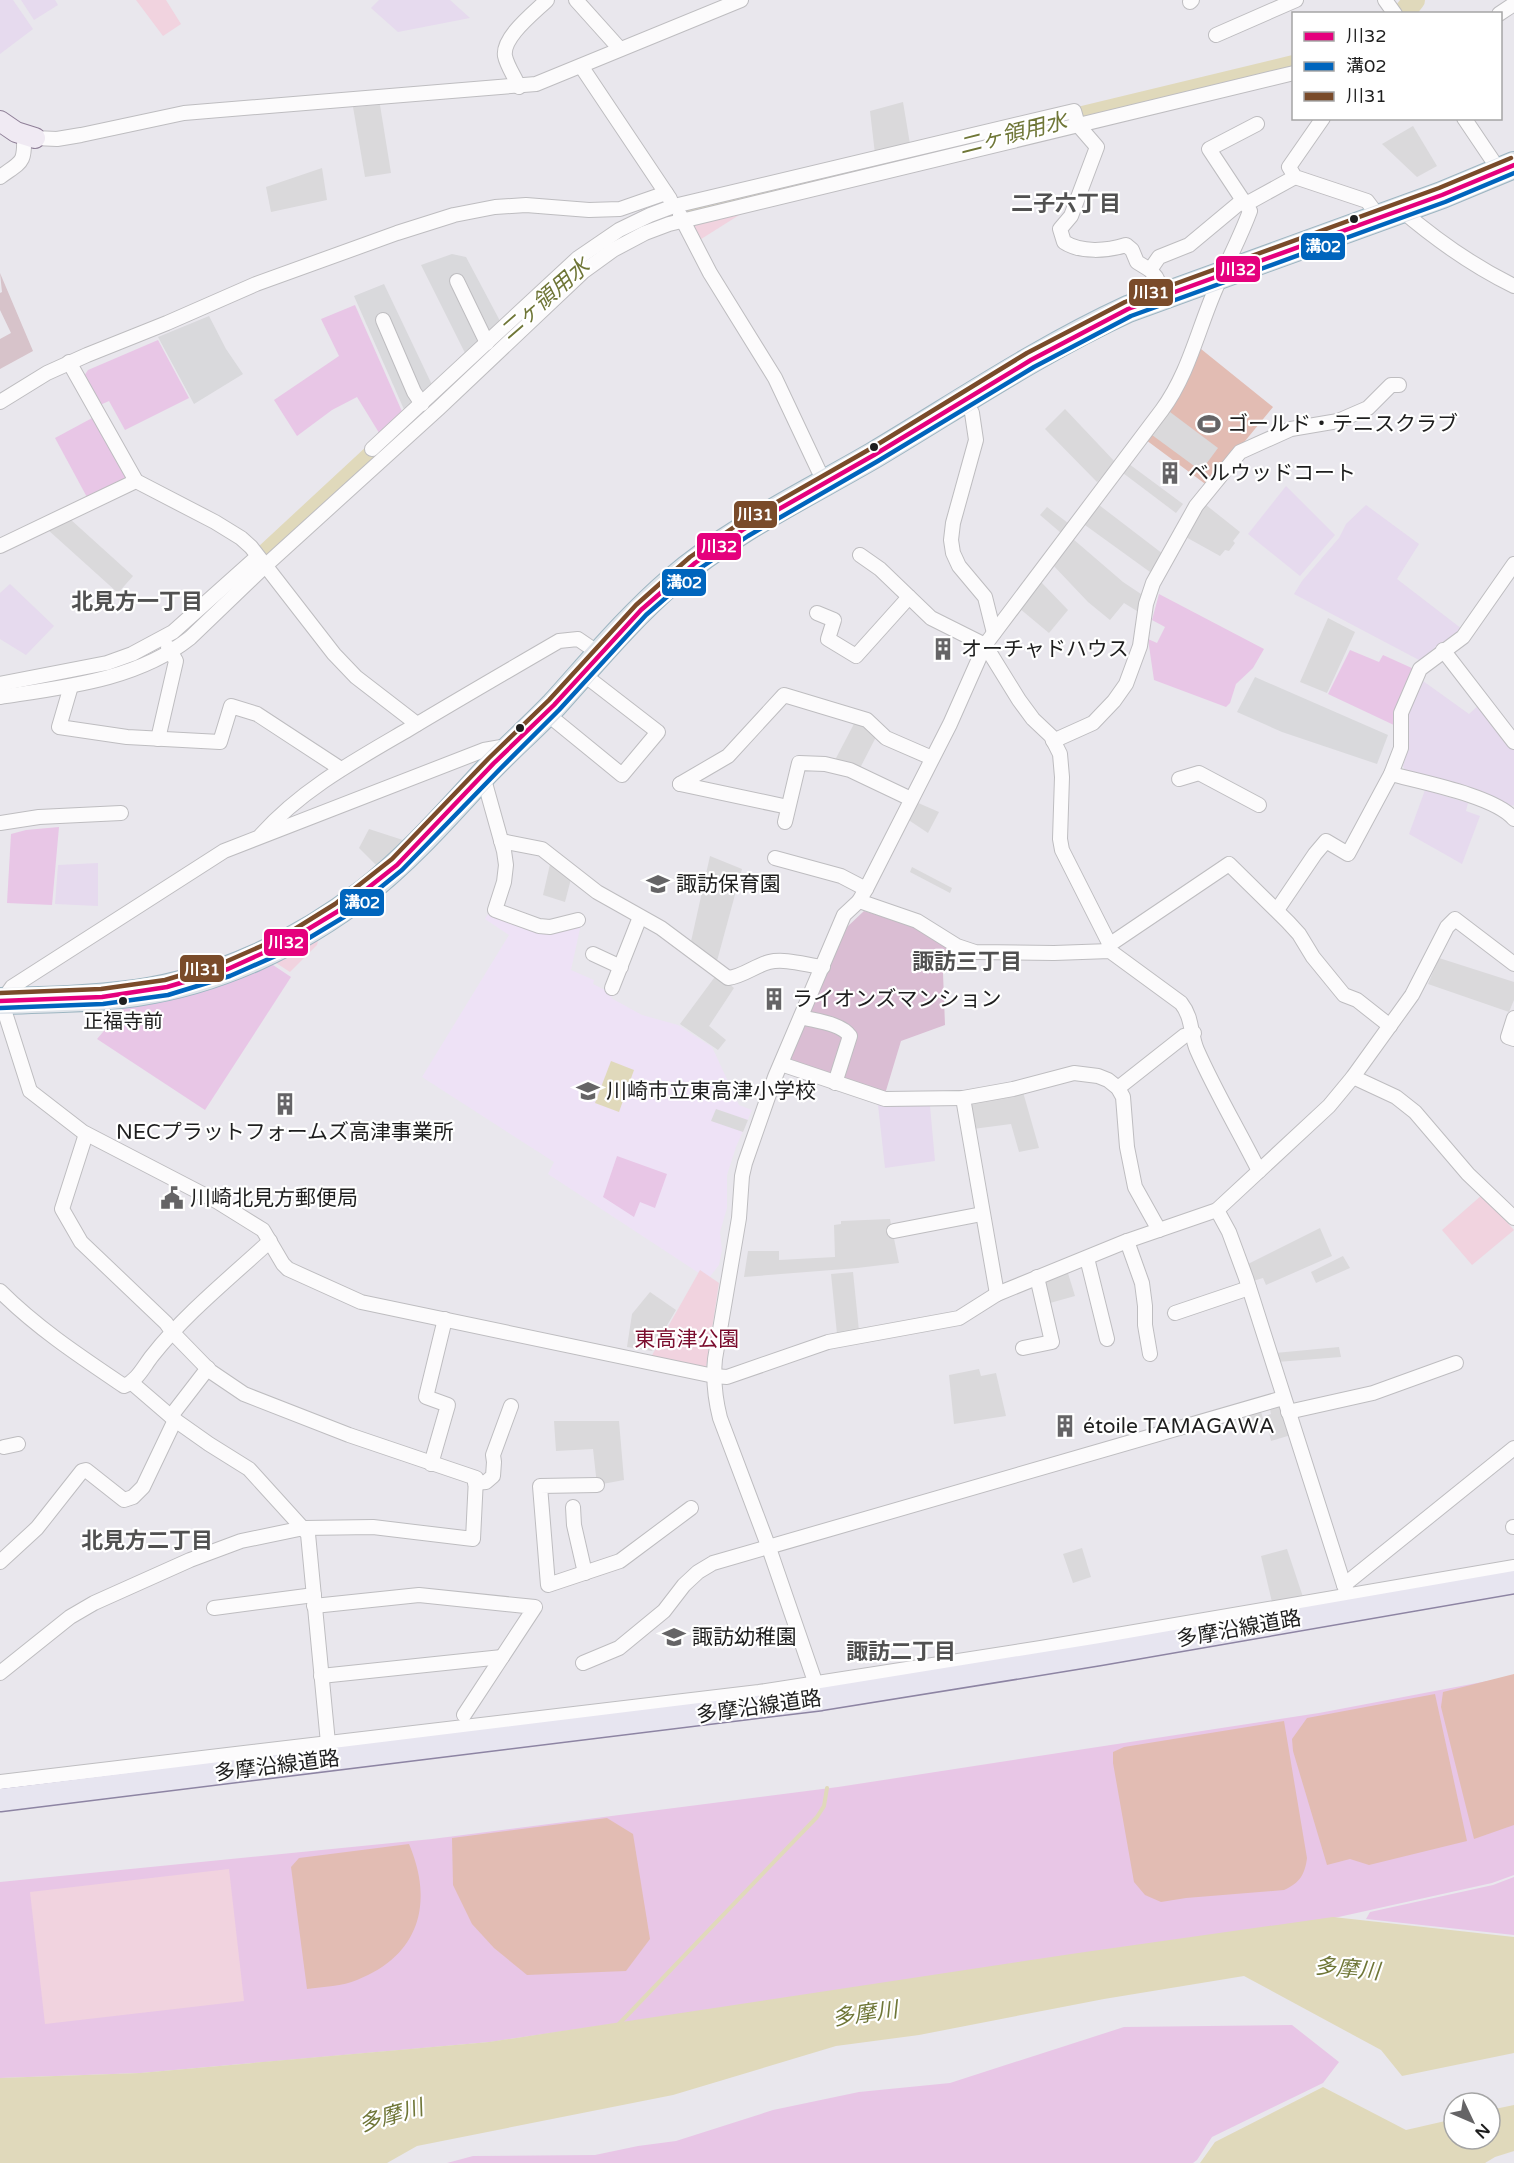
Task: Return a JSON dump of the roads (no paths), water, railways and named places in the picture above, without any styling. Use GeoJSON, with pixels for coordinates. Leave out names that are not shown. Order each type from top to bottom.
{"type":"FeatureCollection","features":[{"type":"Feature","properties":{"kind":"highway"},"geometry":{"type":"LineString","coordinates":[[1,999],[55,1000],[135,993],[194,980],[257,957],[316,926],[364,892],[409,852],[546,713],[669,583],[714,548],[1092,325],[1224,273],[1442,195],[1506,168]]}},
{"type":"Feature","properties":{"kind":"main road","name":"多摩沿線道路"},"geometry":{"type":"LineString","coordinates":[[0,1800],[1101,1654],[1514,1582]]}},
{"type":"Feature","properties":{"kind":"street"},"geometry":{"type":"LineString","coordinates":[[519,87],[505,56],[506,48],[520,25],[547,0]]}},
{"type":"Feature","properties":{"kind":"street"},"geometry":{"type":"LineString","coordinates":[[576,0],[620,50]]}},
{"type":"Feature","properties":{"kind":"street"},"geometry":{"type":"LineString","coordinates":[[0,121],[16,132],[29,136],[57,138],[184,113],[286,103],[519,87],[536,84],[741,0]]}},
{"type":"Feature","properties":{"kind":"street"},"geometry":{"type":"LineString","coordinates":[[1216,35],[1296,0]]}},
{"type":"Feature","properties":{"kind":"street"},"geometry":{"type":"LineString","coordinates":[[581,66],[666,192],[710,273],[775,378],[825,484]]}},
{"type":"Feature","properties":{"kind":"street"},"geometry":{"type":"LineString","coordinates":[[372,449],[578,258],[626,226],[1076,118],[1292,73]]}},
{"type":"Feature","properties":{"kind":"street"},"geometry":{"type":"LineString","coordinates":[[1076,118],[1097,147],[1071,216],[1060,229],[1064,242],[1073,248],[1111,249],[1126,245],[1132,250],[1137,262],[1156,277],[1165,295]]}},
{"type":"Feature","properties":{"kind":"street"},"geometry":{"type":"LineString","coordinates":[[1322,120],[1289,167],[1295,177],[1367,201],[1514,286]]}},
{"type":"Feature","properties":{"kind":"street"},"geometry":{"type":"LineString","coordinates":[[1466,120],[1506,168]]}},
{"type":"Feature","properties":{"kind":"street"},"geometry":{"type":"LineString","coordinates":[[818,1691],[769,1548],[720,1418],[714,1376],[739,1218],[742,1176],[781,1064],[844,915],[862,895],[955,712],[984,645],[1175,392],[1184,374],[1250,212],[1209,148],[1257,124]]}},
{"type":"Feature","properties":{"kind":"street"},"geometry":{"type":"LineString","coordinates":[[0,177],[22,162],[29,136]]}},
{"type":"Feature","properties":{"kind":"street"},"geometry":{"type":"LineString","coordinates":[[1150,270],[1159,257],[1189,244],[1245,202],[1295,177]]}},
{"type":"Feature","properties":{"kind":"street"},"geometry":{"type":"LineString","coordinates":[[0,402],[69,362],[324,258],[454,215],[495,207],[621,209],[666,192]]}},
{"type":"Feature","properties":{"kind":"street"},"geometry":{"type":"LineString","coordinates":[[621,209],[628,217],[626,226]]}},
{"type":"Feature","properties":{"kind":"street"},"geometry":{"type":"LineString","coordinates":[[0,684],[107,663],[132,654],[162,638],[261,561],[440,408],[584,271],[614,250],[679,214]]}},
{"type":"Feature","properties":{"kind":"street"},"geometry":{"type":"LineString","coordinates":[[457,281],[487,344]]}},
{"type":"Feature","properties":{"kind":"street"},"geometry":{"type":"LineString","coordinates":[[383,320],[414,392],[422,404]]}},
{"type":"Feature","properties":{"kind":"street"},"geometry":{"type":"LineString","coordinates":[[69,362],[136,481],[241,538],[334,654],[356,677],[417,724]]}},
{"type":"Feature","properties":{"kind":"street"},"geometry":{"type":"LineString","coordinates":[[1053,741],[1093,723],[1114,701],[1126,684],[1140,646],[1146,604],[1153,583],[1196,506],[1240,452],[1291,429],[1338,421],[1368,408],[1391,385],[1400,385]]}},
{"type":"Feature","properties":{"kind":"street"},"geometry":{"type":"LineString","coordinates":[[965,399],[972,413],[976,440],[953,523],[951,540],[953,553],[959,566],[984,597],[994,633]]}},
{"type":"Feature","properties":{"kind":"street"},"geometry":{"type":"LineString","coordinates":[[0,546],[136,481]]}},
{"type":"Feature","properties":{"kind":"street"},"geometry":{"type":"LineString","coordinates":[[860,555],[880,569],[931,618],[984,645],[1019,700],[1053,741],[1060,754],[1062,777],[1060,839],[1062,850],[1110,948],[1180,1003],[1189,1016],[1197,1050],[1259,1171]]}},
{"type":"Feature","properties":{"kind":"street"},"geometry":{"type":"LineString","coordinates":[[0,697],[71,686],[113,676],[172,652],[190,638],[261,561]]}},
{"type":"Feature","properties":{"kind":"street"},"geometry":{"type":"LineString","coordinates":[[1277,910],[1326,841],[1348,854],[1391,774],[1401,748],[1401,713],[1420,669],[1463,637],[1514,564]]}},
{"type":"Feature","properties":{"kind":"street"},"geometry":{"type":"LineString","coordinates":[[818,613],[834,620],[828,639],[856,657],[909,597]]}},
{"type":"Feature","properties":{"kind":"street"},"geometry":{"type":"LineString","coordinates":[[158,739],[176,661],[162,638]]}},
{"type":"Feature","properties":{"kind":"street"},"geometry":{"type":"LineString","coordinates":[[260,837],[292,805],[341,769],[559,641],[578,639],[600,654]]}},
{"type":"Feature","properties":{"kind":"street"},"geometry":{"type":"LineString","coordinates":[[1443,650],[1514,742]]}},
{"type":"Feature","properties":{"kind":"street"},"geometry":{"type":"LineString","coordinates":[[546,713],[622,775],[658,732],[583,674]]}},
{"type":"Feature","properties":{"kind":"street"},"geometry":{"type":"LineString","coordinates":[[71,686],[59,727],[127,737],[220,742],[231,706],[257,714],[341,769]]}},
{"type":"Feature","properties":{"kind":"street"},"geometry":{"type":"LineString","coordinates":[[788,807],[680,784],[729,756],[784,695],[867,720],[886,738],[932,758]]}},
{"type":"Feature","properties":{"kind":"street"},"geometry":{"type":"LineString","coordinates":[[514,744],[484,750],[224,851],[12,987],[1,999],[30,1091],[86,1134],[218,1202],[263,1230],[288,1269],[361,1302],[727,1377],[828,1342],[959,1318],[997,1294],[1037,1277],[1127,1241],[1217,1210],[1329,1106],[1353,1077],[1412,995],[1447,927],[1455,919],[1514,964]]}},
{"type":"Feature","properties":{"kind":"street"},"geometry":{"type":"LineString","coordinates":[[785,822],[799,764],[825,764],[850,770],[910,799]]}},
{"type":"Feature","properties":{"kind":"street"},"geometry":{"type":"LineString","coordinates":[[1179,779],[1199,773],[1259,805]]}},
{"type":"Feature","properties":{"kind":"street"},"geometry":{"type":"LineString","coordinates":[[1391,774],[1489,803],[1514,817]]}},
{"type":"Feature","properties":{"kind":"street"},"geometry":{"type":"LineString","coordinates":[[483,776],[506,866],[504,882],[495,910],[539,926],[550,927],[578,920]]}},
{"type":"Feature","properties":{"kind":"street"},"geometry":{"type":"LineString","coordinates":[[0,823],[39,817],[121,813]]}},
{"type":"Feature","properties":{"kind":"street"},"geometry":{"type":"LineString","coordinates":[[501,841],[542,849],[554,856],[597,892],[660,928],[728,978],[738,977],[767,962],[777,961],[823,967]]}},
{"type":"Feature","properties":{"kind":"street"},"geometry":{"type":"LineString","coordinates":[[775,858],[841,876],[862,895],[917,921],[957,946],[975,952],[1054,953],[1110,948],[1229,864],[1299,934],[1313,957],[1344,995],[1356,1000],[1390,1026]]}},
{"type":"Feature","properties":{"kind":"street"},"geometry":{"type":"LineString","coordinates":[[612,988],[640,917]]}},
{"type":"Feature","properties":{"kind":"street"},"geometry":{"type":"LineString","coordinates":[[592,954],[621,967]]}},
{"type":"Feature","properties":{"kind":"street"},"geometry":{"type":"LineString","coordinates":[[801,1017],[839,1028],[850,1036],[835,1083]]}},
{"type":"Feature","properties":{"kind":"street"},"geometry":{"type":"LineString","coordinates":[[1514,1018],[1508,1037],[1514,1039]]}},
{"type":"Feature","properties":{"kind":"street"},"geometry":{"type":"LineString","coordinates":[[1118,1088],[1184,1036],[1194,1033]]}},
{"type":"Feature","properties":{"kind":"street"},"geometry":{"type":"LineString","coordinates":[[781,1064],[885,1100],[963,1098],[1013,1089],[1074,1073],[1098,1076],[1118,1088],[1123,1097],[1127,1147],[1136,1187],[1159,1230]]}},
{"type":"Feature","properties":{"kind":"street"},"geometry":{"type":"LineString","coordinates":[[1353,1077],[1396,1097],[1415,1112],[1468,1174],[1514,1218]]}},
{"type":"Feature","properties":{"kind":"street"},"geometry":{"type":"LineString","coordinates":[[963,1098],[997,1294]]}},
{"type":"Feature","properties":{"kind":"street"},"geometry":{"type":"LineString","coordinates":[[0,1673],[70,1617],[94,1603],[190,1560],[241,1541],[303,1528],[373,1527],[472,1540],[476,1478],[349,1435],[244,1394],[208,1368],[166,1323],[81,1242],[62,1209],[86,1134]]}},
{"type":"Feature","properties":{"kind":"street"},"geometry":{"type":"LineString","coordinates":[[1217,1210],[1229,1232],[1249,1288],[1347,1590]]}},
{"type":"Feature","properties":{"kind":"street"},"geometry":{"type":"LineString","coordinates":[[894,1231],[982,1214]]}},
{"type":"Feature","properties":{"kind":"street"},"geometry":{"type":"LineString","coordinates":[[0,1291],[21,1312],[124,1386],[132,1383],[153,1354],[173,1333],[270,1241]]}},
{"type":"Feature","properties":{"kind":"street"},"geometry":{"type":"LineString","coordinates":[[1127,1241],[1142,1283],[1150,1354]]}},
{"type":"Feature","properties":{"kind":"street"},"geometry":{"type":"LineString","coordinates":[[1087,1258],[1107,1339]]}},
{"type":"Feature","properties":{"kind":"street"},"geometry":{"type":"LineString","coordinates":[[1023,1348],[1052,1342],[1037,1277]]}},
{"type":"Feature","properties":{"kind":"street"},"geometry":{"type":"LineString","coordinates":[[1175,1313],[1249,1288]]}},
{"type":"Feature","properties":{"kind":"street"},"geometry":{"type":"LineString","coordinates":[[431,1464],[448,1405],[426,1397],[445,1319]]}},
{"type":"Feature","properties":{"kind":"street"},"geometry":{"type":"LineString","coordinates":[[1288,1412],[1373,1393],[1456,1362]]}},
{"type":"Feature","properties":{"kind":"street"},"geometry":{"type":"LineString","coordinates":[[0,1562],[37,1528],[82,1471],[86,1470],[124,1500],[133,1497],[142,1488],[173,1418],[208,1368]]}},
{"type":"Feature","properties":{"kind":"street"},"geometry":{"type":"LineString","coordinates":[[132,1383],[173,1418],[249,1469],[303,1528],[310,1541],[328,1743]]}},
{"type":"Feature","properties":{"kind":"street"},"geometry":{"type":"LineString","coordinates":[[583,1663],[618,1648],[664,1611],[684,1585],[713,1563],[1283,1398]]}},
{"type":"Feature","properties":{"kind":"street"},"geometry":{"type":"LineString","coordinates":[[475,1483],[486,1482],[493,1476],[493,1455],[511,1406]]}},
{"type":"Feature","properties":{"kind":"street"},"geometry":{"type":"LineString","coordinates":[[4,1447],[18,1444]]}},
{"type":"Feature","properties":{"kind":"street"},"geometry":{"type":"LineString","coordinates":[[1347,1590],[1514,1448]]}},
{"type":"Feature","properties":{"kind":"street"},"geometry":{"type":"LineString","coordinates":[[597,1485],[540,1486],[548,1585],[620,1561],[691,1508]]}},
{"type":"Feature","properties":{"kind":"street"},"geometry":{"type":"LineString","coordinates":[[573,1507],[574,1525],[585,1573]]}},
{"type":"Feature","properties":{"kind":"street"},"geometry":{"type":"LineString","coordinates":[[0,1782],[530,1720],[818,1691],[1347,1590],[1514,1567]]}},
{"type":"Feature","properties":{"kind":"street"},"geometry":{"type":"LineString","coordinates":[[214,1608],[419,1595],[534,1608],[464,1715]]}},
{"type":"Feature","properties":{"kind":"street"},"geometry":{"type":"LineString","coordinates":[[321,1676],[502,1657]]}},
{"type":"Feature","properties":{"kind":"water"},"geometry":{"type":"Polygon","coordinates":[[[611,1061],[634,1070],[619,1112],[595,1103],[611,1061]]]}},
{"type":"Feature","properties":{"kind":"water","name":"多摩川"},"geometry":{"type":"Polygon","coordinates":[[[1333,1917],[1514,1937],[1514,2053],[1402,2076],[1381,2050],[1244,1976],[1104,1999],[919,2035],[836,2046],[673,2095],[417,2146],[387,2163],[0,2163],[0,2078],[140,2073],[489,2042],[1333,1917]]]}},
{"type":"Feature","properties":{"kind":"water"},"geometry":{"type":"Polygon","coordinates":[[[1323,2087],[1406,2130],[1442,2122],[1442,2151],[1502,2151],[1502,2108],[1514,2105],[1514,2151],[1485,2163],[1200,2163],[1215,2142],[1323,2087]]]}},
{"type":"Feature","properties":{"kind":"waterway","name":"二ヶ領用水"},"geometry":{"type":"LineString","coordinates":[[1405,12],[1414,0]]}},
{"type":"Feature","properties":{"kind":"waterway","name":"二ヶ領用水"},"geometry":{"type":"LineString","coordinates":[[627,235],[663,218],[1292,66]]}},
{"type":"Feature","properties":{"kind":"waterway","name":"二ヶ領用水"},"geometry":{"type":"LineString","coordinates":[[244,575],[396,434]]}},
{"type":"Feature","properties":{"kind":"waterway","name":"二ヶ領用水"},"geometry":{"type":"LineString","coordinates":[[28,685],[100,672],[130,661]]}},
{"type":"Feature","properties":{"kind":"waterway"},"geometry":{"type":"LineString","coordinates":[[617,2026],[817,1817],[824,1806],[827,1788]]}},
{"type":"Feature","properties":{"kind":"place","name":"ゴールド・テニスクラブ"},"geometry":{"type":"Point","coordinates":[1209,424]}},
{"type":"Feature","properties":{"kind":"place","name":"ベルウッドコート"},"geometry":{"type":"Point","coordinates":[1170,473]}},
{"type":"Feature","properties":{"kind":"place","name":"オーチャドハウス"},"geometry":{"type":"Point","coordinates":[943,649]}},
{"type":"Feature","properties":{"kind":"place","name":"諏訪保育園"},"geometry":{"type":"Point","coordinates":[658,884]}},
{"type":"Feature","properties":{"kind":"place","name":"ライオンズマンション"},"geometry":{"type":"Point","coordinates":[774,999]}},
{"type":"Feature","properties":{"kind":"place","name":"正福寺前"},"geometry":{"type":"Point","coordinates":[123,1001]}},
{"type":"Feature","properties":{"kind":"place","name":"川崎市立東高津小学校"},"geometry":{"type":"Point","coordinates":[588,1091]}},
{"type":"Feature","properties":{"kind":"place","name":"NECプラットフォームズ高津事業所"},"geometry":{"type":"Point","coordinates":[285,1104]}},
{"type":"Feature","properties":{"kind":"place","name":"川崎北見方郵便局"},"geometry":{"type":"Point","coordinates":[172,1198]}},
{"type":"Feature","properties":{"kind":"place","name":"étoile TAMAGAWA"},"geometry":{"type":"Point","coordinates":[1065,1426]}},
{"type":"Feature","properties":{"kind":"place","name":"諏訪幼稚園"},"geometry":{"type":"Point","coordinates":[674,1637]}},
{"type":"Feature","properties":{"kind":"district","name":"二子六丁目"},"geometry":{"type":"Point","coordinates":[1066,204]}},
{"type":"Feature","properties":{"kind":"district","name":"北見方一丁目"},"geometry":{"type":"Point","coordinates":[137,602]}},
{"type":"Feature","properties":{"kind":"district","name":"諏訪三丁目"},"geometry":{"type":"Point","coordinates":[967,962]}},
{"type":"Feature","properties":{"kind":"district","name":"北見方二丁目"},"geometry":{"type":"Point","coordinates":[147,1541]}},
{"type":"Feature","properties":{"kind":"district","name":"諏訪二丁目"},"geometry":{"type":"Point","coordinates":[901,1652]}},
{"type":"Feature","properties":{"kind":"park label","name":"東高津公園"},"geometry":{"type":"Point","coordinates":[687,1339]}}]}
